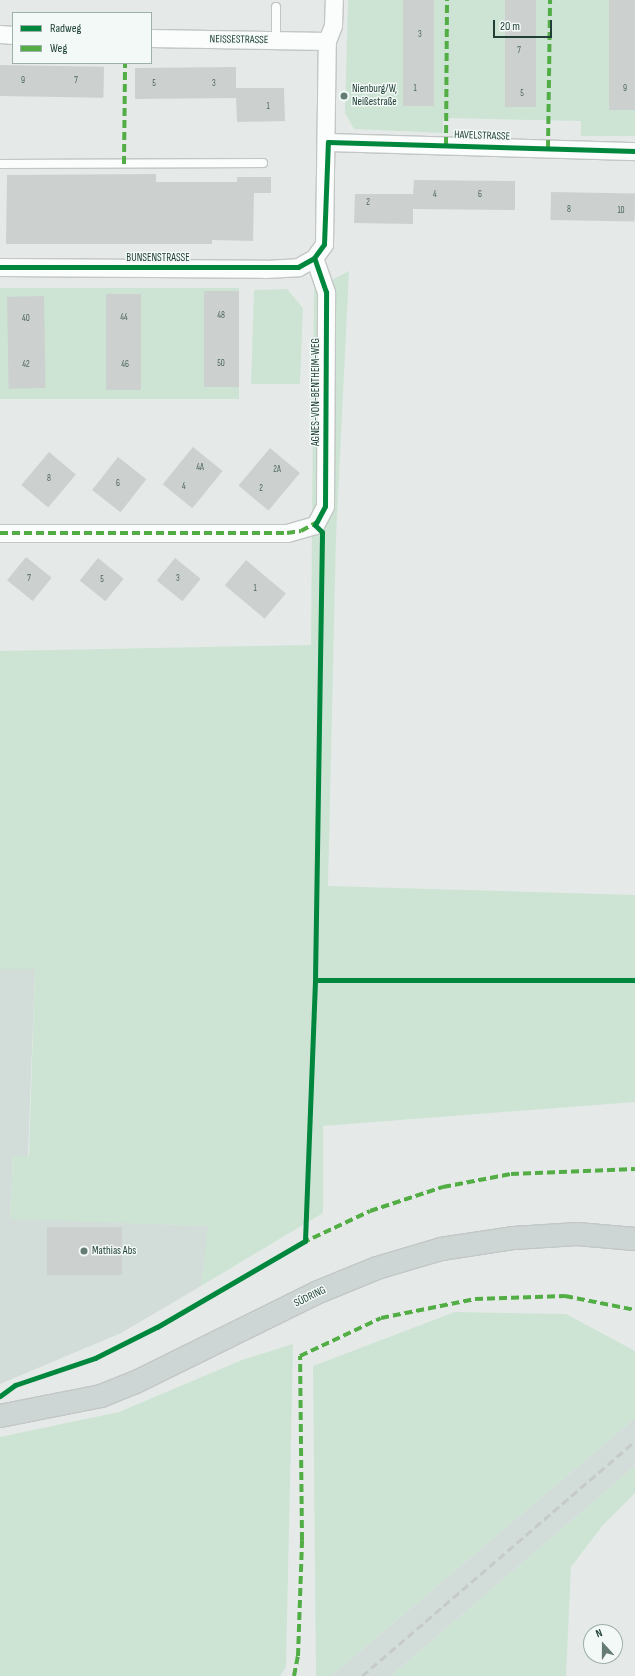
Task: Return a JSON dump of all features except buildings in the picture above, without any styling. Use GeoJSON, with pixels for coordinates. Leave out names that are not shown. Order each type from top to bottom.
{"type":"FeatureCollection","features":[{"type":"Feature","properties":{"kind":"main road","name":"SÜDRING"},"geometry":{"type":"LineString","coordinates":[[0,1416],[101,1396],[134,1384],[316,1293],[377,1268],[441,1249],[514,1238],[561,1235],[635,1239]]}},
{"type":"Feature","properties":{"kind":"street"},"geometry":{"type":"LineString","coordinates":[[314,258],[324,244],[328,142],[327,42],[334,25],[334,0]]}},
{"type":"Feature","properties":{"kind":"street"},"geometry":{"type":"LineString","coordinates":[[0,34],[12,35]]}},
{"type":"Feature","properties":{"kind":"street","name":"NEISSESTRASSE"},"geometry":{"type":"LineString","coordinates":[[152,38],[327,42]]}},
{"type":"Feature","properties":{"kind":"street","name":"HAVELSTRASSE"},"geometry":{"type":"LineString","coordinates":[[328,142],[635,151]]}},
{"type":"Feature","properties":{"kind":"street","name":"BUNSENSTRASSE"},"geometry":{"type":"LineString","coordinates":[[0,267],[265,269],[298,267],[314,258]]}},
{"type":"Feature","properties":{"kind":"street","name":"AGNES-VON-BENTHEIM-WEG"},"geometry":{"type":"LineString","coordinates":[[0,532],[287,533],[315,525],[325,506],[326,292],[314,258]]}},
{"type":"Feature","properties":{"kind":"lane"},"geometry":{"type":"LineString","coordinates":[[276,7],[276,40]]}},
{"type":"Feature","properties":{"kind":"lane"},"geometry":{"type":"LineString","coordinates":[[0,164],[263,163]]}},
{"type":"Feature","properties":{"kind":"shaded area"},"geometry":{"type":"Polygon","coordinates":[[[0,969],[35,969],[28,1156],[13,1156],[10,1218],[209,1226],[201,1286],[121,1333],[0,1384],[0,969]]]}},
{"type":"Feature","properties":{"kind":"shaded area"},"geometry":{"type":"Polygon","coordinates":[[[635,1418],[635,1466],[391,1676],[331,1676],[635,1418]]]}},
{"type":"Feature","properties":{"kind":"green space"},"geometry":{"type":"Polygon","coordinates":[[[348,0],[635,0],[635,136],[581,136],[581,121],[443,118],[443,133],[354,129],[345,113],[348,0]]]}},
{"type":"Feature","properties":{"kind":"green space"},"geometry":{"type":"Polygon","coordinates":[[[349,271],[336,538],[328,886],[635,895],[635,1102],[323,1126],[323,1213],[201,1286],[208,1226],[10,1219],[13,1156],[29,1156],[35,969],[0,969],[0,651],[311,645],[314,289],[349,271]]]}},
{"type":"Feature","properties":{"kind":"green space"},"geometry":{"type":"Polygon","coordinates":[[[0,288],[239,288],[239,291],[204,291],[204,387],[239,387],[239,399],[0,399],[0,288]]]}},
{"type":"Feature","properties":{"kind":"green space"},"geometry":{"type":"Polygon","coordinates":[[[287,289],[303,308],[300,384],[251,384],[254,290],[287,289]]]}},
{"type":"Feature","properties":{"kind":"green space"},"geometry":{"type":"Polygon","coordinates":[[[455,1312],[566,1314],[635,1351],[635,1418],[331,1676],[316,1676],[313,1366],[455,1312]]]}},
{"type":"Feature","properties":{"kind":"green space"},"geometry":{"type":"Polygon","coordinates":[[[293,1344],[286,1667],[280,1676],[0,1676],[0,1437],[119,1412],[242,1360],[293,1344]]]}},
{"type":"Feature","properties":{"kind":"green space"},"geometry":{"type":"Polygon","coordinates":[[[635,1466],[635,1493],[603,1525],[571,1567],[566,1676],[391,1676],[635,1466]]]}},
{"type":"Feature","properties":{"kind":"railway"},"geometry":{"type":"LineString","coordinates":[[362,1676],[635,1441]]}},
{"type":"Feature","properties":{"kind":"marked path"},"geometry":{"type":"LineString","coordinates":[[446,145],[447,0]]}},
{"type":"Feature","properties":{"kind":"marked path"},"geometry":{"type":"LineString","coordinates":[[548,148],[550,0]]}},
{"type":"Feature","properties":{"kind":"marked path"},"geometry":{"type":"LineString","coordinates":[[124,164],[125,64]]}},
{"type":"Feature","properties":{"kind":"marked path"},"geometry":{"type":"LineString","coordinates":[[0,533],[287,533],[301,531],[317,522]]}},
{"type":"Feature","properties":{"kind":"marked path"},"geometry":{"type":"LineString","coordinates":[[302,1243],[370,1211],[443,1187],[511,1174],[635,1169]]}},
{"type":"Feature","properties":{"kind":"marked path"},"geometry":{"type":"LineString","coordinates":[[294,1676],[298,1656],[302,1540],[300,1356],[381,1318],[475,1299],[565,1296],[635,1310]]}},
{"type":"Feature","properties":{"kind":"cycle path"},"geometry":{"type":"LineString","coordinates":[[0,267],[298,267],[314,258],[324,244],[328,142],[635,151]]}},
{"type":"Feature","properties":{"kind":"cycle path"},"geometry":{"type":"LineString","coordinates":[[0,1396],[15,1385],[95,1358],[157,1327],[305,1241],[315,980],[322,532],[315,525],[325,506],[326,292],[314,258]]}},
{"type":"Feature","properties":{"kind":"cycle path"},"geometry":{"type":"LineString","coordinates":[[315,980],[635,980]]}},
{"type":"Feature","properties":{"kind":"place","name":"Nienburg/W, Neißestraße"},"geometry":{"type":"Point","coordinates":[344,96]}},
{"type":"Feature","properties":{"kind":"place","name":"Mathias Abs"},"geometry":{"type":"Point","coordinates":[84,1251]}}]}
